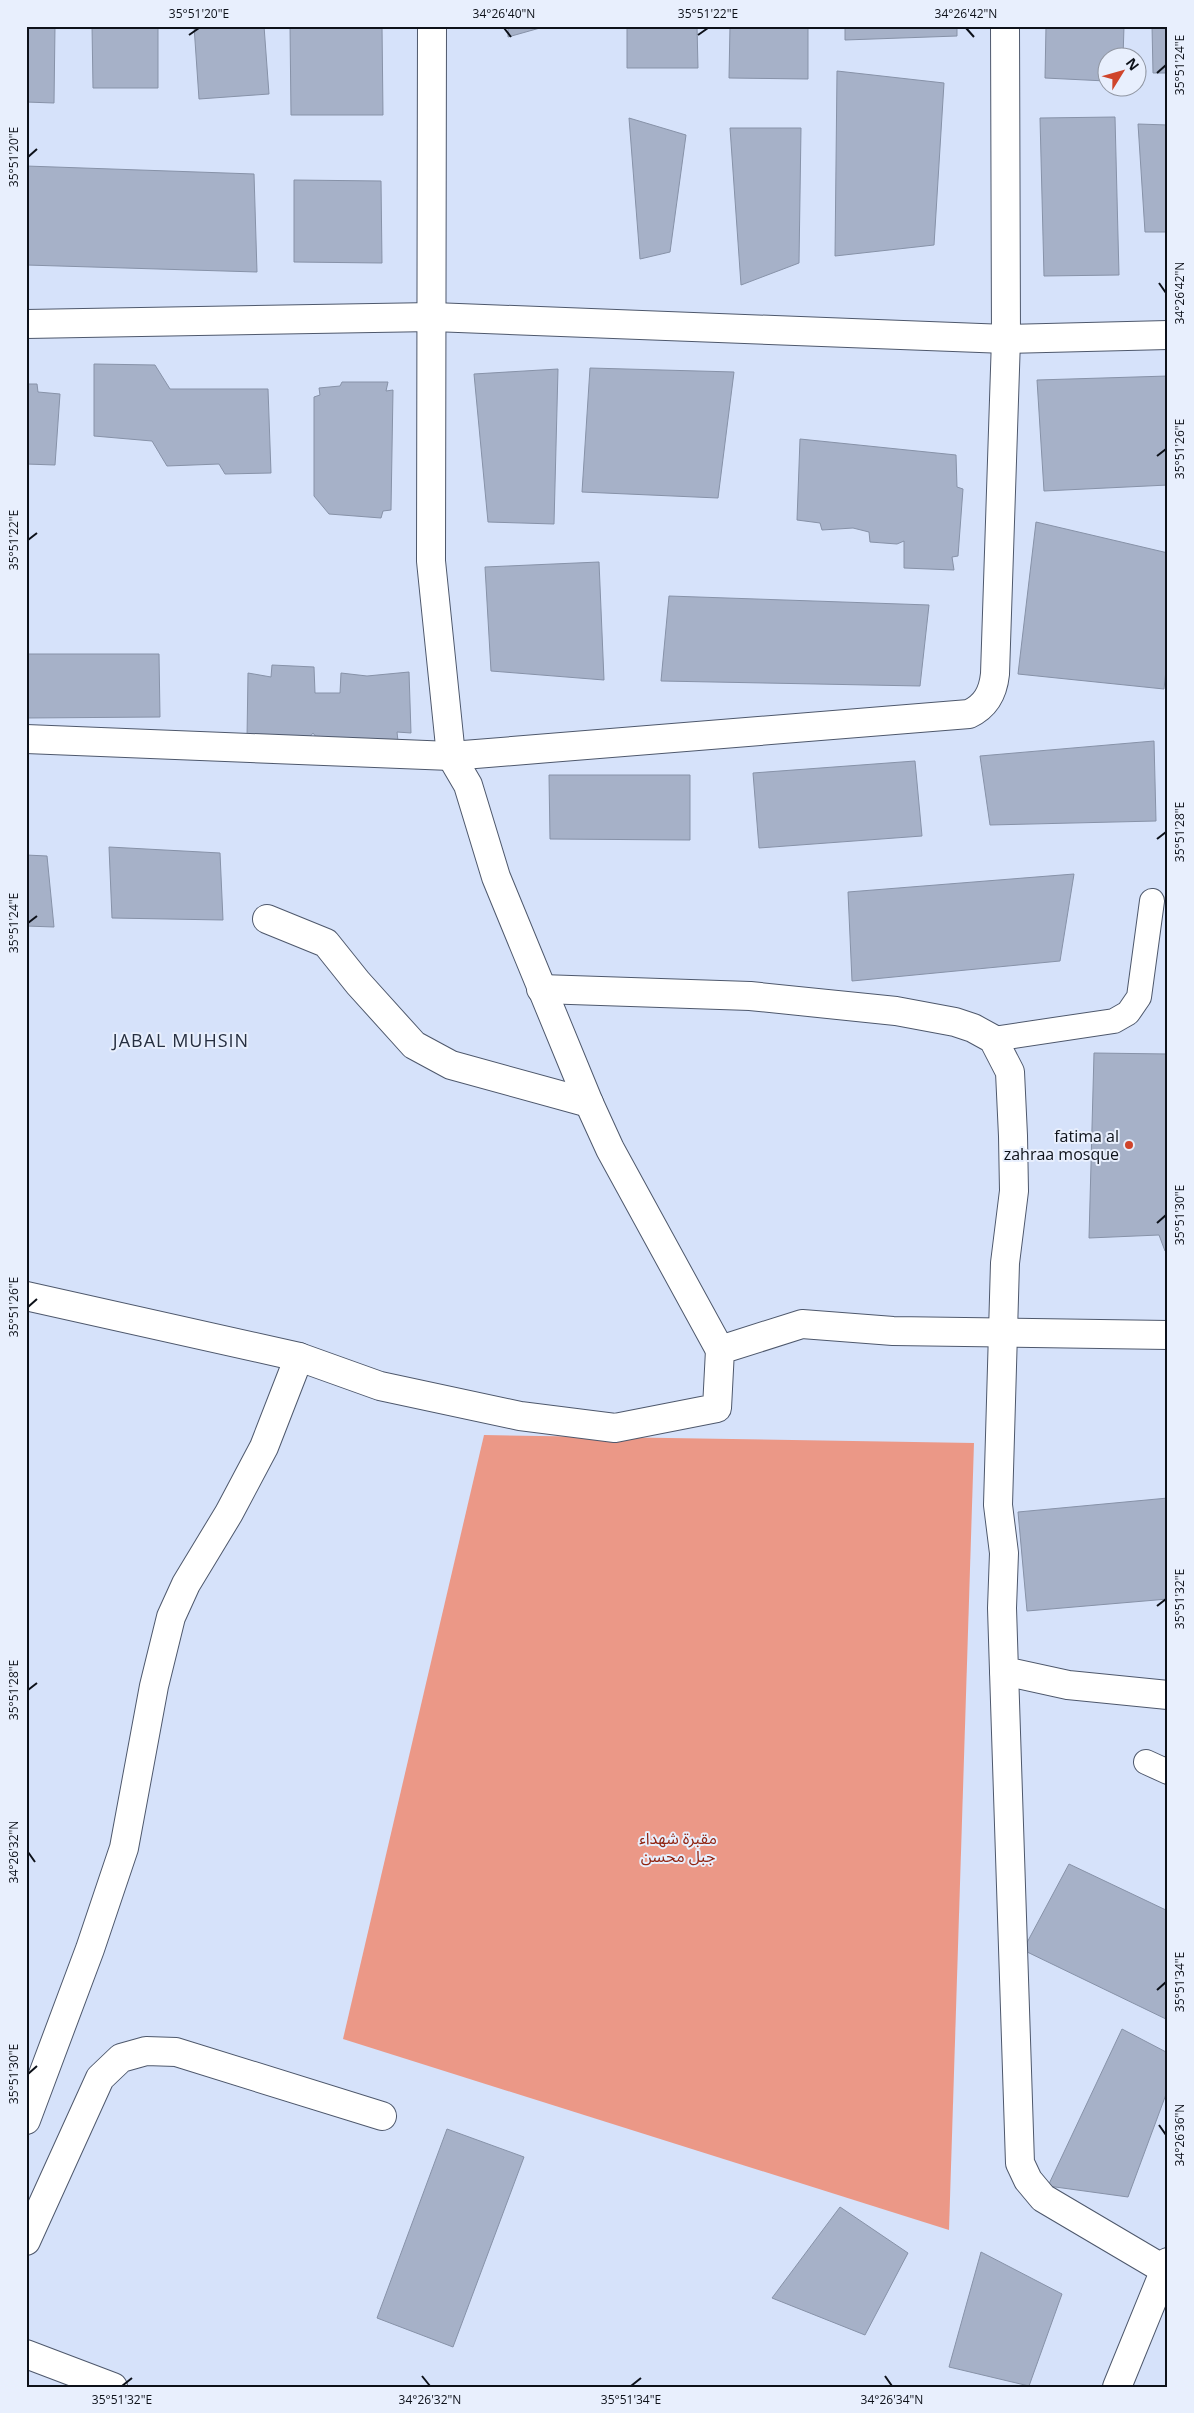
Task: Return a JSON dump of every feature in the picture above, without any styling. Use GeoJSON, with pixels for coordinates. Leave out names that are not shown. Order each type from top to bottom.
{"type":"FeatureCollection","features":[{"type":"Feature","properties":{"kind":"street"},"geometry":{"type":"LineString","coordinates":[[26,1296],[299,1357],[380,1386],[520,1416],[615,1428],[717,1408],[720,1350],[610,1149],[589,1103],[496,877],[468,785],[451,756],[431,561],[429,481],[433,317],[432,26]]}},
{"type":"Feature","properties":{"kind":"street"},"geometry":{"type":"LineString","coordinates":[[26,739],[451,756],[969,714],[984,705],[994,685],[995,674],[1006,339],[1005,26]]}},
{"type":"Feature","properties":{"kind":"street"},"geometry":{"type":"LineString","coordinates":[[26,324],[433,317],[1006,339],[1168,335]]}},
{"type":"Feature","properties":{"kind":"street"},"geometry":{"type":"LineString","coordinates":[[267,919],[326,943],[358,983],[414,1045],[451,1065],[589,1103]]}},
{"type":"Feature","properties":{"kind":"street"},"geometry":{"type":"LineString","coordinates":[[541,989],[750,996],[896,1011],[955,1022],[973,1028],[993,1039],[1010,1072],[1014,1136],[1014,1191],[1005,1263],[998,1505],[1004,1553],[1002,1608],[1020,2163],[1028,2180],[1043,2198],[1166,2266],[1117,2387]]}},
{"type":"Feature","properties":{"kind":"street"},"geometry":{"type":"LineString","coordinates":[[720,1350],[802,1324],[893,1331],[1002,1331],[1168,1335]]}},
{"type":"Feature","properties":{"kind":"street"},"geometry":{"type":"LineString","coordinates":[[26,2120],[90,1949],[124,1848],[154,1686],[171,1617],[186,1584],[264,1447],[299,1357]]}},
{"type":"Feature","properties":{"kind":"street"},"geometry":{"type":"LineString","coordinates":[[1004,1671],[1068,1685],[1168,1695]]}},
{"type":"Feature","properties":{"kind":"street"},"geometry":{"type":"LineString","coordinates":[[26,2241],[100,2078],[122,2058],[146,2051],[176,2052],[382,2116]]}},
{"type":"Feature","properties":{"kind":"street"},"geometry":{"type":"LineString","coordinates":[[26,2354],[106,2386]]}},
{"type":"Feature","properties":{"kind":"lane"},"geometry":{"type":"LineString","coordinates":[[993,1039],[1114,1020],[1128,1013],[1139,997],[1152,901]]}},
{"type":"Feature","properties":{"kind":"lane"},"geometry":{"type":"LineString","coordinates":[[1146,1762],[1168,1772]]}},
{"type":"Feature","properties":{"kind":"green space","name":"مقبرة شهداء جبل محسن"},"geometry":{"type":"Polygon","coordinates":[[[484,1435],[974,1443],[949,2230],[343,2039],[484,1435]]]}},
{"type":"Feature","properties":{"kind":"building"},"geometry":{"type":"Polygon","coordinates":[[[26,26],[55,26],[54,103],[26,102],[26,26]]]}},
{"type":"Feature","properties":{"kind":"building"},"geometry":{"type":"Polygon","coordinates":[[[92,26],[158,26],[158,88],[93,88],[92,26]]]}},
{"type":"Feature","properties":{"kind":"building"},"geometry":{"type":"Polygon","coordinates":[[[194,26],[264,26],[269,94],[199,99],[194,26]]]}},
{"type":"Feature","properties":{"kind":"building"},"geometry":{"type":"Polygon","coordinates":[[[290,26],[382,26],[383,115],[291,115],[290,26]]]}},
{"type":"Feature","properties":{"kind":"building"},"geometry":{"type":"Polygon","coordinates":[[[508,26],[547,26],[508,37],[508,26]]]}},
{"type":"Feature","properties":{"kind":"building"},"geometry":{"type":"Polygon","coordinates":[[[627,26],[697,26],[698,68],[627,68],[627,26]]]}},
{"type":"Feature","properties":{"kind":"building"},"geometry":{"type":"Polygon","coordinates":[[[730,26],[808,26],[808,79],[729,78],[730,26]]]}},
{"type":"Feature","properties":{"kind":"building"},"geometry":{"type":"Polygon","coordinates":[[[845,26],[957,26],[957,36],[845,40],[845,26]]]}},
{"type":"Feature","properties":{"kind":"building"},"geometry":{"type":"Polygon","coordinates":[[[1046,26],[1124,26],[1123,48],[1096,48],[1096,81],[1045,78],[1046,26]]]}},
{"type":"Feature","properties":{"kind":"building"},"geometry":{"type":"Polygon","coordinates":[[[1152,26],[1168,26],[1168,73],[1153,73],[1152,26]]]}},
{"type":"Feature","properties":{"kind":"building"},"geometry":{"type":"Polygon","coordinates":[[[837,71],[944,83],[934,245],[835,256],[837,71]]]}},
{"type":"Feature","properties":{"kind":"building"},"geometry":{"type":"Polygon","coordinates":[[[1115,117],[1119,275],[1044,276],[1040,118],[1115,117]]]}},
{"type":"Feature","properties":{"kind":"building"},"geometry":{"type":"Polygon","coordinates":[[[629,118],[686,135],[670,252],[640,259],[629,118]]]}},
{"type":"Feature","properties":{"kind":"building"},"geometry":{"type":"Polygon","coordinates":[[[1138,124],[1168,125],[1168,232],[1145,232],[1138,124]]]}},
{"type":"Feature","properties":{"kind":"building"},"geometry":{"type":"Polygon","coordinates":[[[730,128],[801,128],[799,263],[741,285],[730,128]]]}},
{"type":"Feature","properties":{"kind":"building"},"geometry":{"type":"Polygon","coordinates":[[[26,166],[254,174],[257,272],[26,265],[26,166]]]}},
{"type":"Feature","properties":{"kind":"building"},"geometry":{"type":"Polygon","coordinates":[[[294,180],[381,181],[382,263],[294,262],[294,180]]]}},
{"type":"Feature","properties":{"kind":"building"},"geometry":{"type":"Polygon","coordinates":[[[94,364],[155,365],[170,389],[268,389],[271,473],[225,474],[219,464],[167,466],[152,441],[94,436],[94,364]]]}},
{"type":"Feature","properties":{"kind":"building"},"geometry":{"type":"Polygon","coordinates":[[[590,368],[734,372],[718,498],[582,492],[590,368]]]}},
{"type":"Feature","properties":{"kind":"building"},"geometry":{"type":"Polygon","coordinates":[[[558,369],[554,524],[488,522],[474,374],[558,369]]]}},
{"type":"Feature","properties":{"kind":"building"},"geometry":{"type":"Polygon","coordinates":[[[1168,376],[1168,485],[1044,491],[1037,380],[1168,376]]]}},
{"type":"Feature","properties":{"kind":"building"},"geometry":{"type":"Polygon","coordinates":[[[342,382],[388,382],[386,391],[393,390],[391,510],[383,511],[381,518],[329,514],[314,496],[314,397],[320,395],[319,388],[340,386],[342,382]]]}},
{"type":"Feature","properties":{"kind":"building"},"geometry":{"type":"Polygon","coordinates":[[[26,384],[37,384],[38,392],[60,394],[55,465],[26,464],[26,384]]]}},
{"type":"Feature","properties":{"kind":"building"},"geometry":{"type":"Polygon","coordinates":[[[800,439],[956,455],[957,487],[963,489],[958,556],[952,557],[954,570],[904,568],[904,541],[897,544],[870,542],[869,532],[853,528],[822,530],[820,523],[797,520],[800,439]]]}},
{"type":"Feature","properties":{"kind":"building"},"geometry":{"type":"Polygon","coordinates":[[[1036,522],[1168,553],[1168,651],[1164,689],[1018,674],[1036,522]]]}},
{"type":"Feature","properties":{"kind":"building"},"geometry":{"type":"Polygon","coordinates":[[[599,562],[604,680],[491,671],[485,567],[599,562]]]}},
{"type":"Feature","properties":{"kind":"building"},"geometry":{"type":"Polygon","coordinates":[[[669,596],[929,605],[920,686],[661,681],[669,596]]]}},
{"type":"Feature","properties":{"kind":"building"},"geometry":{"type":"Polygon","coordinates":[[[26,654],[159,654],[160,717],[26,718],[26,654]]]}},
{"type":"Feature","properties":{"kind":"building"},"geometry":{"type":"Polygon","coordinates":[[[272,665],[314,667],[315,693],[340,693],[341,673],[367,676],[409,672],[411,733],[397,732],[398,741],[320,742],[313,733],[308,739],[247,738],[248,673],[271,677],[272,665]]]}},
{"type":"Feature","properties":{"kind":"building"},"geometry":{"type":"Polygon","coordinates":[[[1154,741],[1156,821],[990,825],[980,756],[1154,741]]]}},
{"type":"Feature","properties":{"kind":"building"},"geometry":{"type":"Polygon","coordinates":[[[915,761],[922,836],[759,848],[753,773],[915,761]]]}},
{"type":"Feature","properties":{"kind":"building"},"geometry":{"type":"Polygon","coordinates":[[[549,775],[690,775],[690,840],[550,839],[549,775]]]}},
{"type":"Feature","properties":{"kind":"building"},"geometry":{"type":"Polygon","coordinates":[[[109,847],[220,853],[223,920],[112,918],[109,847]]]}},
{"type":"Feature","properties":{"kind":"building"},"geometry":{"type":"Polygon","coordinates":[[[26,855],[47,856],[54,927],[26,926],[26,855]]]}},
{"type":"Feature","properties":{"kind":"building"},"geometry":{"type":"Polygon","coordinates":[[[1074,874],[1060,961],[852,981],[848,892],[1074,874]]]}},
{"type":"Feature","properties":{"kind":"building","name":"fatima al zahraa mosque"},"geometry":{"type":"Polygon","coordinates":[[[1094,1053],[1168,1054],[1168,1251],[1165,1251],[1159,1235],[1089,1238],[1094,1053]]]}},
{"type":"Feature","properties":{"kind":"building"},"geometry":{"type":"Polygon","coordinates":[[[1168,1498],[1168,1599],[1027,1611],[1018,1512],[1168,1498]]]}},
{"type":"Feature","properties":{"kind":"building"},"geometry":{"type":"Polygon","coordinates":[[[1069,1864],[1168,1911],[1168,2020],[1023,1950],[1069,1864]]]}},
{"type":"Feature","properties":{"kind":"building"},"geometry":{"type":"Polygon","coordinates":[[[1122,2029],[1168,2053],[1168,2089],[1128,2197],[1048,2186],[1122,2029]]]}},
{"type":"Feature","properties":{"kind":"building"},"geometry":{"type":"Polygon","coordinates":[[[447,2129],[524,2157],[453,2347],[377,2318],[447,2129]]]}},
{"type":"Feature","properties":{"kind":"building"},"geometry":{"type":"Polygon","coordinates":[[[840,2207],[908,2253],[865,2335],[772,2298],[840,2207]]]}},
{"type":"Feature","properties":{"kind":"building"},"geometry":{"type":"Polygon","coordinates":[[[981,2252],[1062,2294],[1029,2386],[949,2367],[981,2252]]]}},
{"type":"Feature","properties":{"kind":"place","name":"fatima al zahraa mosque"},"geometry":{"type":"Point","coordinates":[1129,1145]}},
{"type":"Feature","properties":{"kind":"district","name":"JABAL MUHSIN"},"geometry":{"type":"Point","coordinates":[181,1040]}}]}
